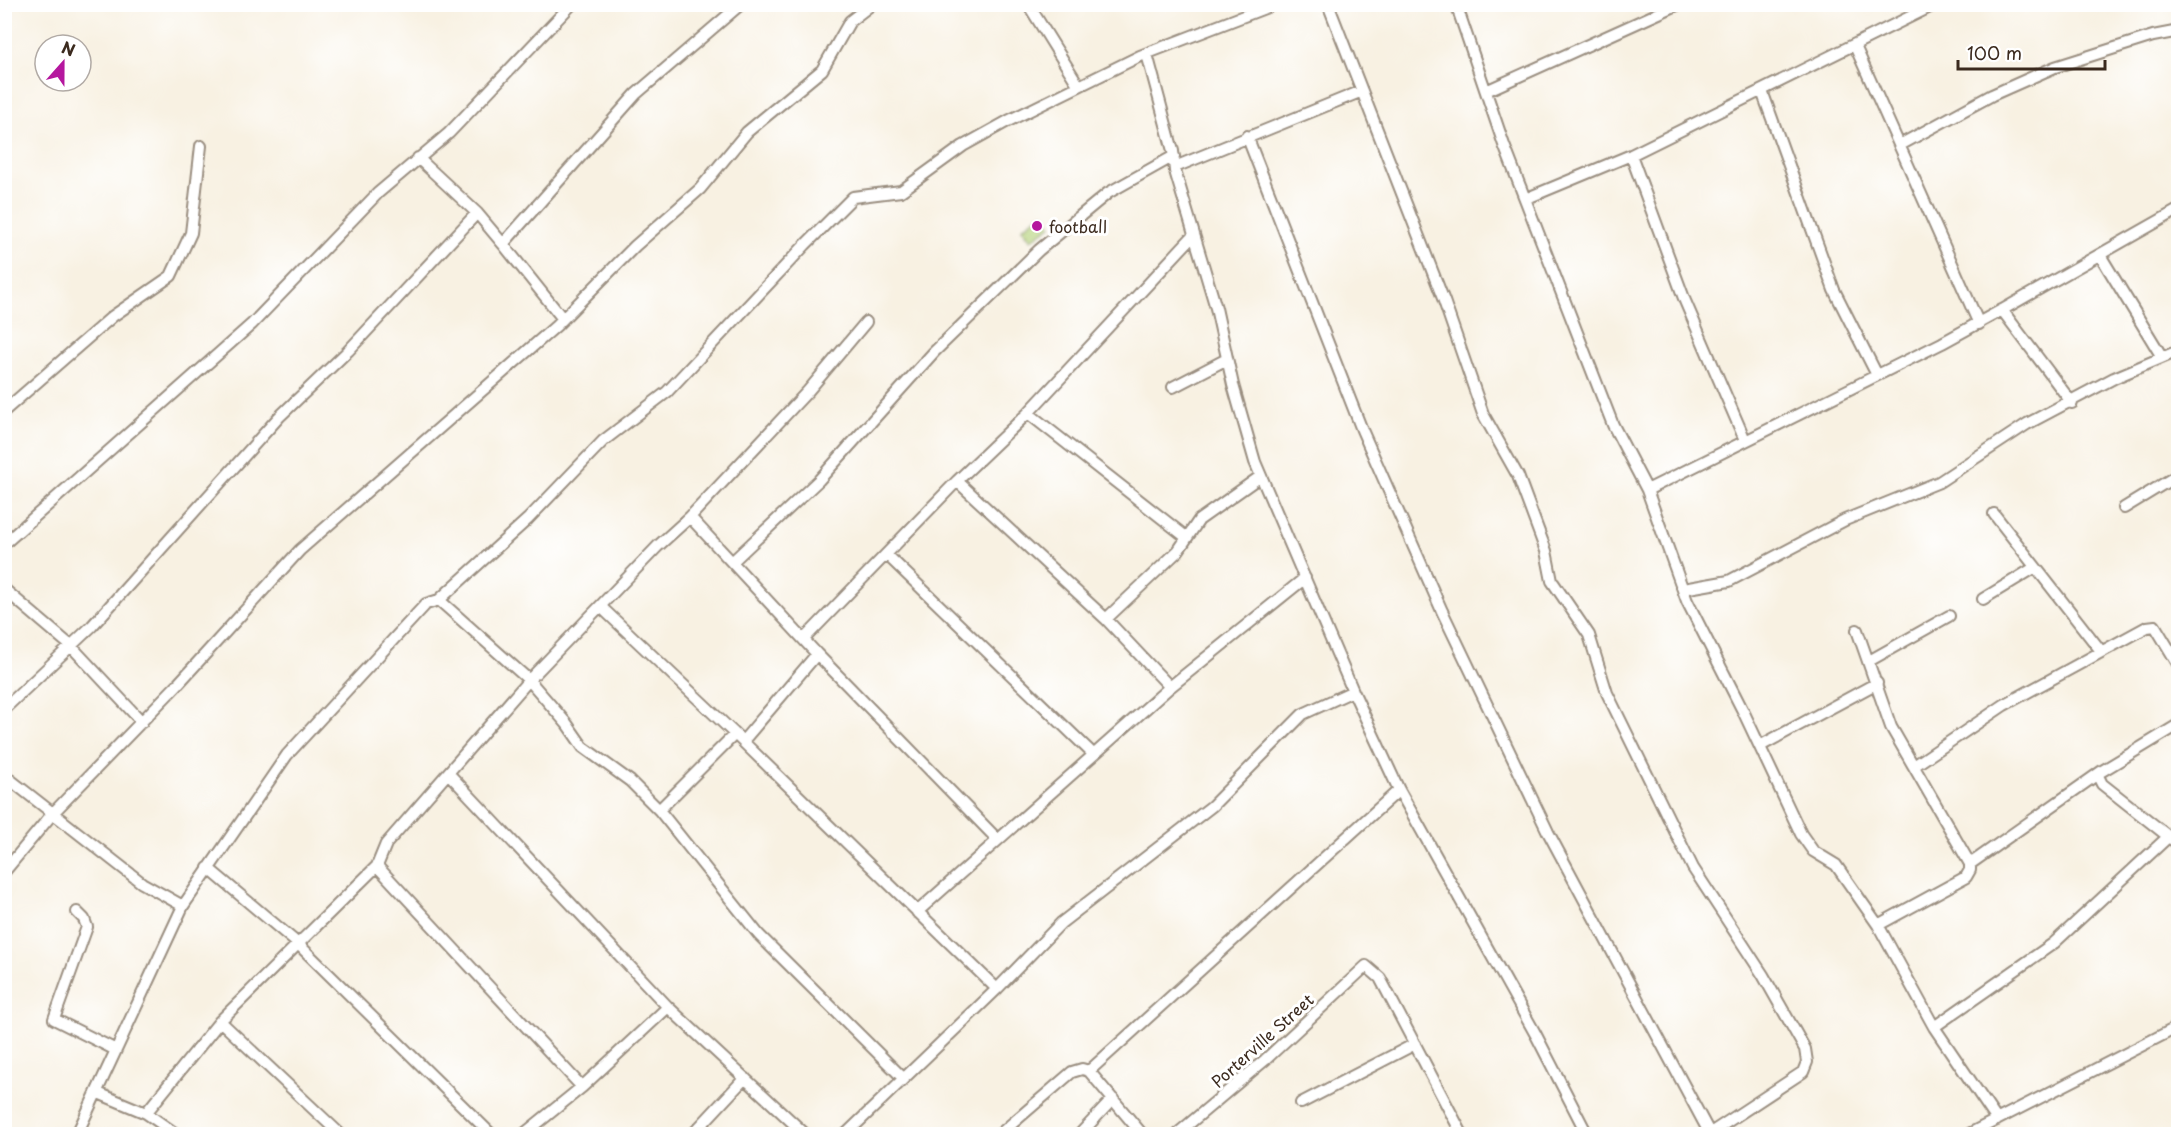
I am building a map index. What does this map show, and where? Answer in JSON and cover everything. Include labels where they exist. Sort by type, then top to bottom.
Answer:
[{"type":"street","points":[[4,544],[252,324],[378,193],[449,133],[572,4]]},
{"type":"street","points":[[503,244],[636,94],[741,4]]},
{"type":"street","points":[[4,872],[53,813],[142,722],[300,550],[563,319],[635,246],[700,189],[747,132],[822,70],[850,21],[872,4]]},
{"type":"street","points":[[1028,4],[1079,86]]},
{"type":"street","points":[[77,1134],[183,906],[287,755],[426,604],[439,600],[528,519],[603,441],[667,392],[853,197],[901,191],[980,136],[1079,86],[1200,31],[1275,4]]},
{"type":"street","points":[[1247,136],[1362,430],[1442,611],[1548,832],[1709,1134],[1803,1072],[1807,1062],[1805,1049],[1763,975],[1693,868],[1607,693],[1589,635],[1552,581],[1546,551],[1518,476],[1483,414],[1444,301],[1328,4]]},
{"type":"street","points":[[1456,4],[1525,199],[1613,425],[1647,490],[1683,590],[1760,746],[1800,834],[1813,851],[1836,865],[1878,925],[1934,1027],[1997,1120]]},
{"type":"street","points":[[1486,91],[1679,4]]},
{"type":"street","points":[[1525,199],[1631,155],[1936,4]]},
{"type":"street","points":[[1900,145],[1992,95],[2055,67],[2153,36],[2174,32],[2178,34]]},
{"type":"street","points":[[1855,46],[1979,324]]},
{"type":"street","points":[[1147,54],[1193,236],[1211,290],[1249,445],[1261,476],[1353,691],[1399,790],[1536,1035],[1587,1134]]},
{"type":"street","points":[[732,562],[819,480],[934,352],[1031,258],[1108,193],[1174,162],[1362,91]]},
{"type":"street","points":[[1762,91],[1834,290],[1877,375]]},
{"type":"street","points":[[4,411],[113,316],[171,276],[191,233],[201,146]]},
{"type":"street","points":[[1631,155],[1685,301],[1745,440]]},
{"type":"street","points":[[418,158],[477,213],[563,319]]},
{"type":"street","points":[[1647,490],[1979,324],[2178,210]]},
{"type":"street","points":[[4,709],[71,646],[279,417],[348,351],[477,213]]},
{"type":"street","points":[[805,638],[957,481],[1028,413],[1193,236]]},
{"type":"street","points":[[2100,255],[2162,357]]},
{"type":"street","points":[[2002,310],[2072,403]]},
{"type":"street","points":[[146,1113],[220,1021],[377,866],[387,844],[529,680],[601,608],[658,546],[690,516],[808,391],[866,322]]},
{"type":"street","points":[[1683,590],[1729,581],[1845,520],[1939,482],[2027,424],[2072,403],[2114,378],[2178,351]]},
{"type":"street","points":[[1173,387],[1227,359]]},
{"type":"street","points":[[1028,413],[1186,537]]},
{"type":"street","points":[[2124,508],[2178,475]]},
{"type":"street","points":[[1106,619],[1178,551],[1186,537],[1206,514],[1261,476]]},
{"type":"street","points":[[957,481],[1106,619],[1170,687]]},
{"type":"street","points":[[1994,514],[2101,651]]},
{"type":"street","points":[[690,516],[805,638],[817,654],[998,840]]},
{"type":"street","points":[[887,555],[1092,753]]},
{"type":"street","points":[[1983,599],[2034,568]]},
{"type":"street","points":[[917,912],[1092,753],[1305,578]]},
{"type":"street","points":[[4,589],[71,646],[142,722]]},
{"type":"street","points":[[439,600],[529,680],[567,724],[582,747],[630,782],[659,810],[759,934],[903,1078]]},
{"type":"street","points":[[601,608],[739,738],[997,990]]},
{"type":"street","points":[[1869,661],[1949,616]]},
{"type":"street","points":[[1914,766],[2004,705],[2147,627],[2155,626],[2178,664]]},
{"type":"street","points":[[1857,630],[1891,727],[1970,864]]},
{"type":"street","points":[[659,810],[739,738],[817,654]]},
{"type":"street","points":[[1760,746],[1877,683]]},
{"type":"street","points":[[846,1134],[997,990],[1060,923],[1212,806],[1303,714],[1353,691]]},
{"type":"street","points":[[1878,925],[1966,877],[1970,864],[2097,776],[2178,725]]},
{"type":"street","points":[[449,774],[668,1007],[805,1134]]},
{"type":"street","points":[[4,775],[142,884],[183,906]]},
{"type":"street","points":[[2097,776],[2102,784],[2178,844]]},
{"type":"street","points":[[1089,1071],[1399,790]]},
{"type":"street","points":[[1934,1027],[2054,943],[2168,837]]},
{"type":"street","points":[[377,866],[582,1087]]},
{"type":"street","points":[[208,868],[297,943],[491,1134]]},
{"type":"street","points":[[77,912],[84,919],[87,927],[54,1019],[116,1050]]},
{"type":"street","name":"Porterville Street","points":[[1177,1134],[1265,1060],[1366,966],[1374,970],[1380,978],[1415,1044]]},
{"type":"street","points":[[524,1134],[582,1087],[668,1007]]},
{"type":"street","points":[[220,1021],[339,1134]]},
{"type":"street","points":[[1969,1134],[2178,1027]]},
{"type":"street","points":[[1301,1103],[1415,1044],[1462,1134]]},
{"type":"street","points":[[1000,1134],[1072,1071],[1082,1069],[1089,1071],[1142,1134]]},
{"type":"street","points":[[693,1134],[745,1078]]},
{"type":"street","points":[[98,1093],[146,1113],[176,1134]]},
{"type":"street","points":[[1080,1134],[1113,1099]]},
{"type":"green space","name":"football","points":[[1043,213],[1052,225],[1031,240],[1022,228]]},
{"type":"place","name":"football","points":[[1037,226]]}]
